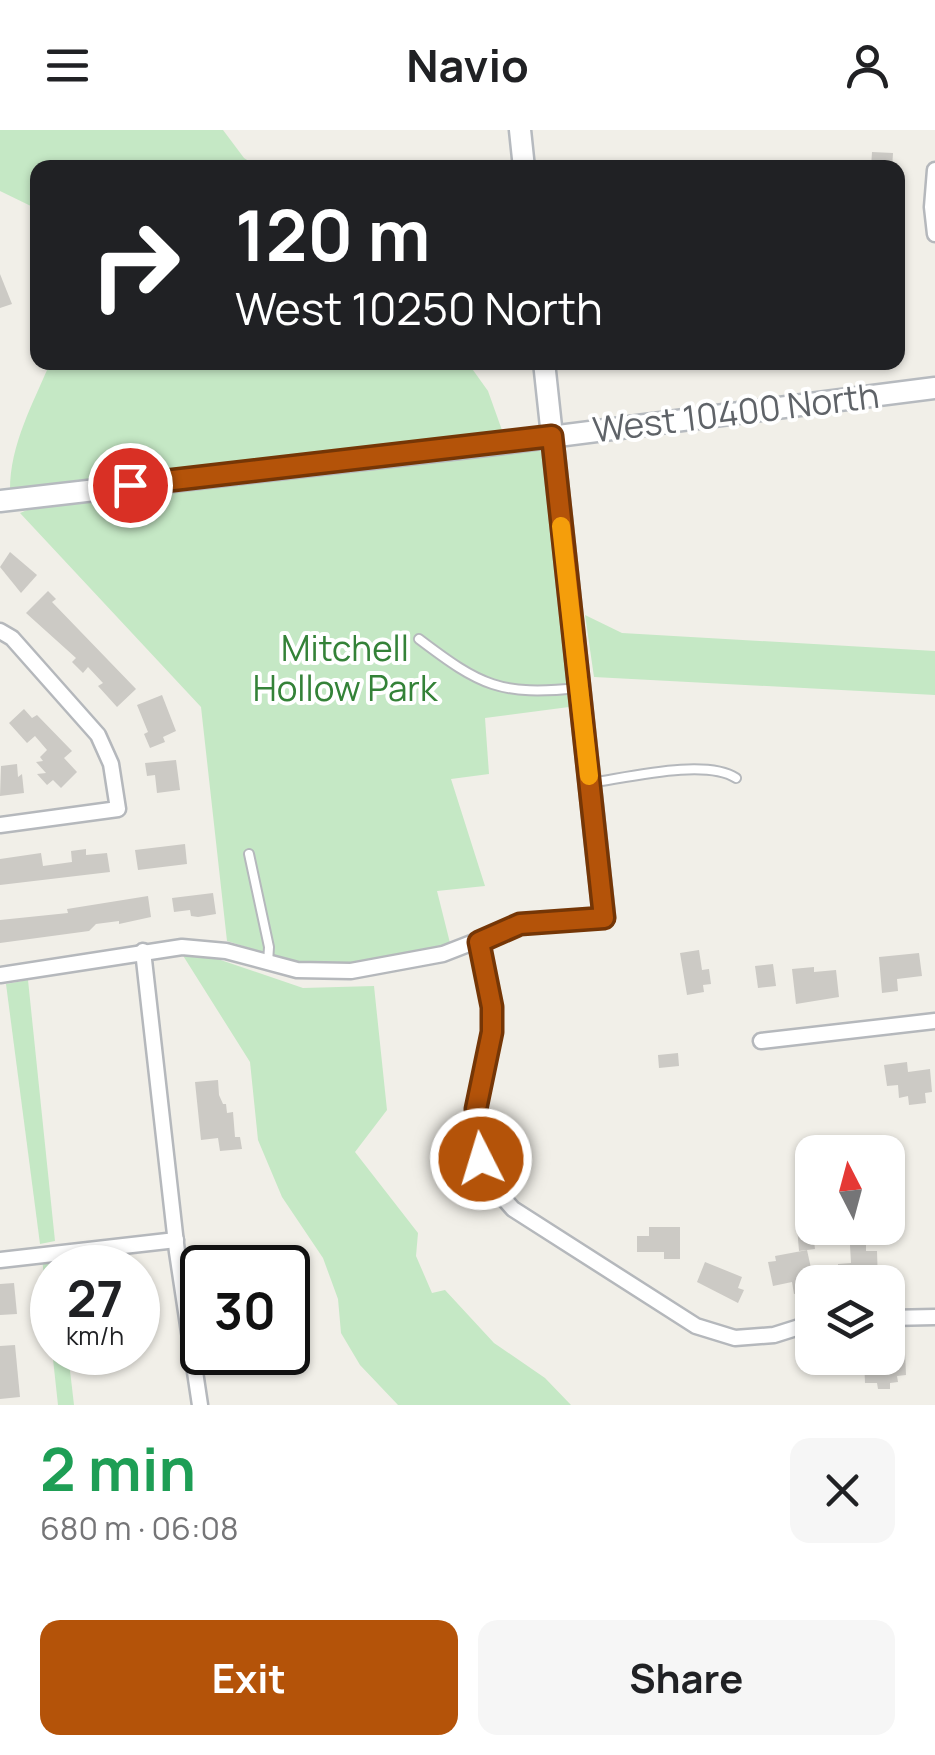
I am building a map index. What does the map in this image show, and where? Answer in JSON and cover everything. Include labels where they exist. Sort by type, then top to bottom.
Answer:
[{"type":"street","points":[[520,130],[523,160]]},
{"type":"street","points":[[935,170],[935,234]]},
{"type":"street","points":[[0,974],[143,951],[197,947],[297,970],[351,971],[443,954],[520,924],[604,918],[545,370]]},
{"type":"street","name":"West 10400 North","points":[[0,501],[935,388]]},
{"type":"street","points":[[0,631],[12,638],[98,735],[111,764],[118,808],[0,825]]},
{"type":"street","points":[[479,942],[492,1007],[492,1032],[476,1109],[481,1159],[488,1179],[513,1209],[696,1326],[735,1338],[774,1335],[795,1328]]},
{"type":"street","points":[[143,951],[176,1240],[200,1405]]},
{"type":"street","points":[[761,1041],[935,1022]]},
{"type":"street","points":[[0,1260],[176,1240]]},
{"type":"street","points":[[905,1317],[935,1316]]},
{"type":"lane","points":[[419,640],[468,676],[489,686],[536,692],[579,688]]},
{"type":"lane","points":[[590,783],[694,770],[716,770],[736,778]]},
{"type":"lane","points":[[249,854],[269,947],[268,963]]},
{"type":"green space","points":[[0,130],[223,130],[247,160],[30,160],[30,206],[0,191]]},
{"type":"green space","points":[[47,370],[473,370],[488,391],[503,433],[10,490],[18,440]]},
{"type":"green space","name":"Mitchell Hollow Park","points":[[533,443],[545,454],[569,707],[485,718],[489,774],[451,779],[485,886],[437,891],[450,943],[381,960],[328,965],[290,960],[227,941],[201,707],[20,513],[32,508],[416,462]]},
{"type":"green space","points":[[585,615],[622,633],[935,651],[935,695],[594,677]]},
{"type":"green space","points":[[182,954],[203,954],[303,988],[374,986],[387,1110],[355,1152],[418,1233],[416,1256],[432,1293],[445,1290],[494,1343],[545,1378],[571,1405],[398,1405],[360,1365],[341,1333],[338,1299],[323,1258],[282,1197],[258,1140],[250,1062]]},
{"type":"green space","points":[[28,980],[55,1241],[40,1244],[6,984]]},
{"type":"green space","points":[[55,1375],[71,1375],[74,1405],[58,1405]]},
{"type":"building","points":[[872,152],[893,153],[893,160],[872,160]]},
{"type":"building","points":[[0,274],[12,304],[0,308]]},
{"type":"building","points":[[10,552],[37,575],[21,593],[0,567]]},
{"type":"building","points":[[48,591],[56,599],[52,602],[136,689],[117,707],[98,686],[103,683],[88,667],[83,673],[72,662],[76,658],[26,613]]},
{"type":"building","points":[[162,695],[176,731],[163,737],[165,742],[150,748],[137,705]]},
{"type":"building","points":[[24,709],[32,718],[37,715],[72,751],[64,758],[77,772],[61,788],[53,780],[47,785],[37,774],[46,773],[36,762],[43,761],[40,757],[47,750],[35,736],[27,743],[9,723]]},
{"type":"building","points":[[176,760],[180,790],[157,793],[155,775],[147,776],[145,763]]},
{"type":"building","points":[[17,764],[24,793],[0,796],[1,766]]},
{"type":"building","points":[[185,844],[187,864],[138,870],[135,850]]},
{"type":"building","points":[[86,849],[86,855],[107,853],[110,872],[0,885],[0,859],[41,853],[43,866],[72,862],[71,851]]},
{"type":"building","points":[[213,893],[216,914],[198,917],[191,916],[190,910],[174,912],[172,898]]},
{"type":"building","points":[[148,896],[151,917],[96,924],[89,931],[0,943],[0,920],[68,913],[67,909]]},
{"type":"building","points":[[699,950],[702,970],[709,969],[711,984],[703,985],[704,992],[687,995],[680,953]]},
{"type":"building","points":[[919,953],[922,976],[897,979],[898,991],[882,993],[879,957]]},
{"type":"building","points":[[773,964],[776,986],[758,988],[755,966]]},
{"type":"building","points":[[814,967],[814,972],[836,970],[839,997],[796,1004],[792,969]]},
{"type":"building","points":[[678,1053],[679,1066],[659,1068],[658,1055]]},
{"type":"building","points":[[907,1062],[908,1072],[930,1069],[932,1092],[925,1093],[926,1103],[909,1105],[908,1096],[899,1098],[898,1085],[887,1086],[884,1065]]},
{"type":"building","points":[[218,1080],[219,1095],[227,1113],[233,1112],[235,1137],[240,1137],[242,1149],[220,1151],[218,1138],[201,1140],[195,1082]]},
{"type":"building","points":[[649,1227],[680,1227],[680,1259],[664,1259],[664,1252],[637,1252],[637,1236],[649,1236]]},
{"type":"building","points":[[798,1245],[814,1245],[815,1249],[799,1251]]},
{"type":"building","points":[[850,1245],[866,1245],[866,1251],[877,1251],[877,1265],[838,1265],[851,1263]]},
{"type":"building","points":[[807,1250],[810,1265],[795,1265],[795,1294],[792,1282],[773,1286],[768,1262],[776,1261],[775,1256]]},
{"type":"building","points":[[705,1262],[742,1277],[738,1288],[744,1290],[738,1303],[697,1282]]},
{"type":"building","points":[[14,1283],[17,1314],[0,1315],[0,1284]]},
{"type":"building","points":[[15,1345],[20,1397],[0,1399],[0,1346]]},
{"type":"building","points":[[905,1351],[906,1375],[897,1376],[898,1382],[890,1383],[890,1389],[865,1383],[865,1375],[905,1375]]},
{"type":"slow traffic","points":[[561,526],[589,776]]},
{"type":"route","points":[[130,485],[552,436],[604,918],[520,924],[479,942],[492,1007],[492,1032],[476,1109],[481,1159]]}]
